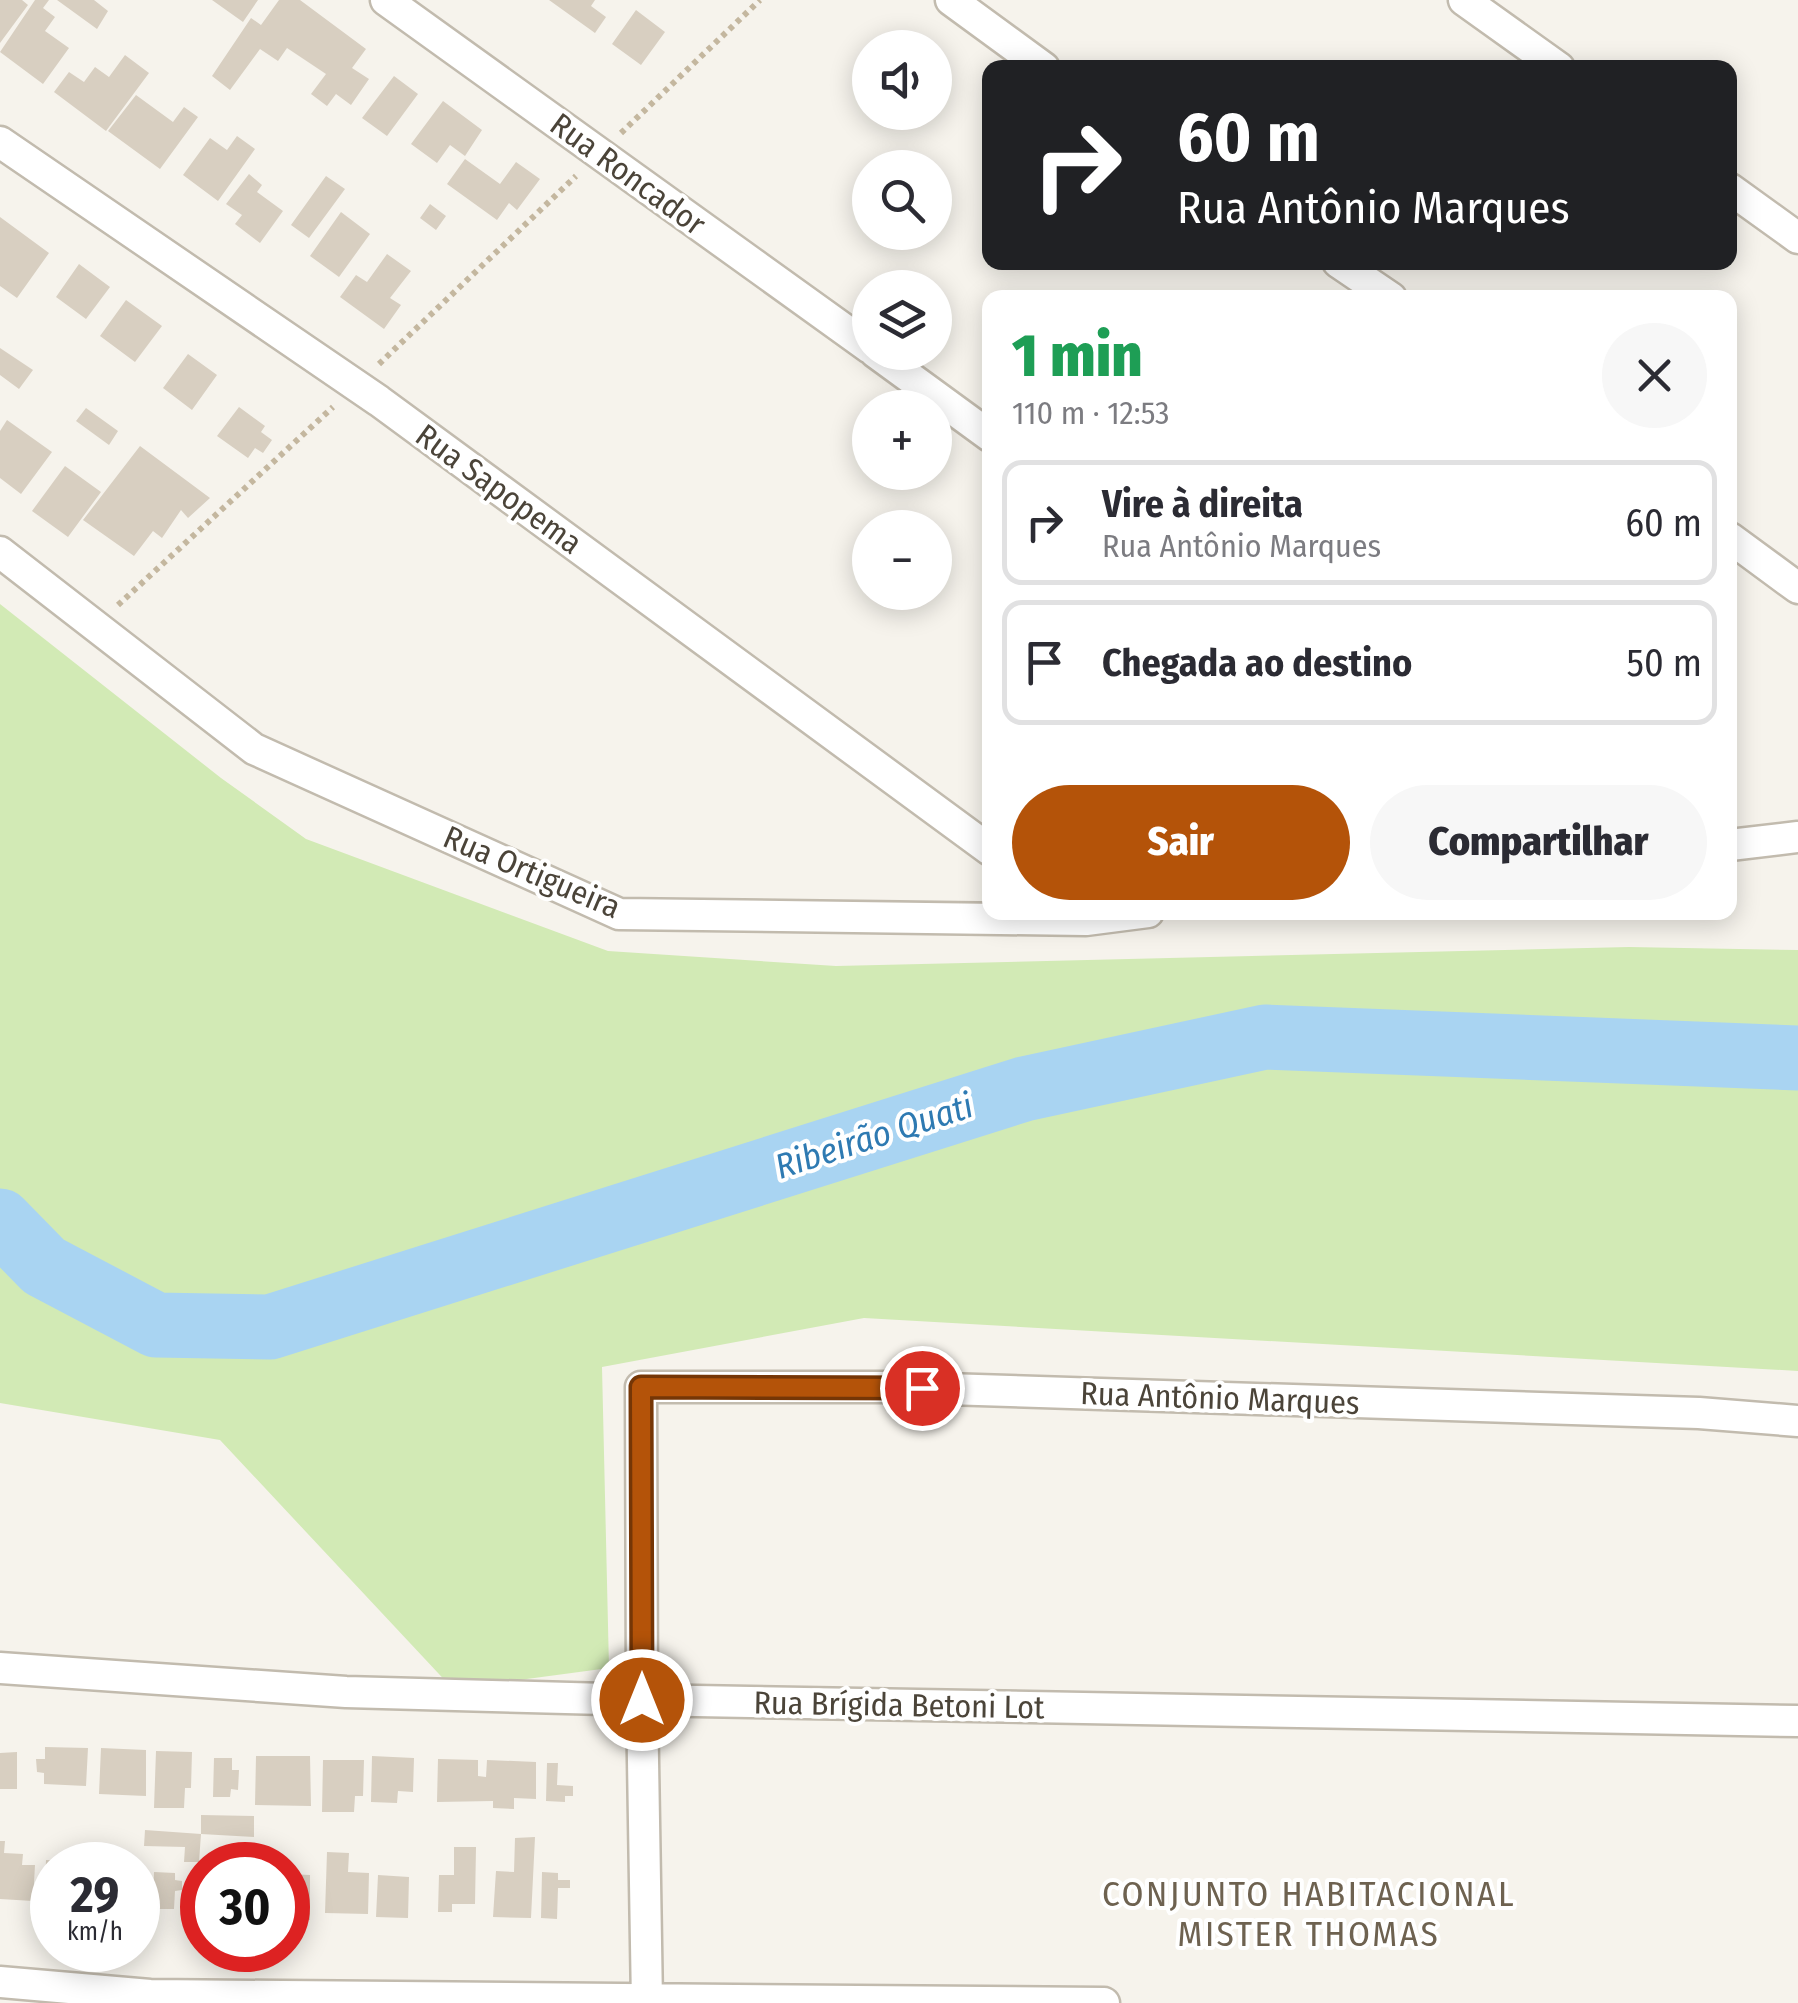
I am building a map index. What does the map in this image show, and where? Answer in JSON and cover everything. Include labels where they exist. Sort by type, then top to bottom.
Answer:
[{"type":"street","name":"Rua Roncador","points":[[386,0],[852,335]]},
{"type":"street","points":[[950,0],[1033,60]]},
{"type":"street","points":[[1464,0],[1548,60]]},
{"type":"street","name":"Rua Sapopema","points":[[0,142],[356,385],[982,844]]},
{"type":"street","points":[[1737,194],[1798,238]]},
{"type":"street","points":[[1350,270],[1379,290]]},
{"type":"street","name":"Rua Roncador","points":[[900,370],[982,430]]},
{"type":"street","points":[[1737,543],[1798,588]]},
{"type":"street","name":"Rua Ortigueira","points":[[0,552],[254,750],[619,914],[982,916]]},
{"type":"street","points":[[1737,844],[1798,837]]},
{"type":"street","name":"Rua Antônio Marques","points":[[642,1700],[641,1387],[903,1388],[1680,1412],[1798,1421]]},
{"type":"street","name":"Rua Brígida Betoni Lot","points":[[0,1668],[346,1692],[1798,1721]]},
{"type":"street","points":[[642,1700],[647,2002]]},
{"type":"street","points":[[0,1982],[150,1996],[1104,2003]]},
{"type":"path","points":[[95,626],[356,385],[760,0]]},
{"type":"green space","points":[[0,604],[221,778],[306,839],[608,951],[836,966],[1629,947],[1798,950],[1798,1371],[864,1318],[602,1367],[609,1668],[453,1689],[220,1440],[0,1403]]},
{"type":"building","points":[[0,0],[22,0],[28,5],[0,43]]},
{"type":"building","points":[[35,0],[49,0],[43,8],[55,17],[45,31],[69,48],[43,84],[0,52]]},
{"type":"building","points":[[57,0],[94,0],[108,11],[97,29]]},
{"type":"building","points":[[212,0],[258,0],[243,22]]},
{"type":"building","points":[[279,0],[300,0],[366,49],[352,68],[369,79],[351,105],[336,94],[327,106],[311,94],[326,74],[287,48],[278,61],[260,49],[230,90],[212,76],[251,18],[261,25]]},
{"type":"building","points":[[549,0],[595,0],[591,6],[606,17],[595,33]]},
{"type":"building","points":[[636,10],[665,32],[641,65],[612,44]]},
{"type":"building","points":[[125,55],[149,73],[106,131],[54,92],[69,72],[84,82],[95,67],[109,77]]},
{"type":"building","points":[[394,76],[418,94],[387,136],[362,118]]},
{"type":"building","points":[[136,95],[173,122],[184,107],[198,117],[160,169],[108,131]]},
{"type":"building","points":[[443,101],[482,130],[465,156],[450,145],[437,163],[411,144]]},
{"type":"building","points":[[237,136],[255,149],[218,201],[183,175],[210,138],[227,150]]},
{"type":"building","points":[[465,159],[500,184],[516,162],[540,179],[517,210],[509,203],[497,220],[447,184]]},
{"type":"building","points":[[249,174],[262,185],[257,192],[283,211],[260,243],[235,224],[242,215],[226,204]]},
{"type":"building","points":[[326,176],[345,189],[309,238],[291,225]]},
{"type":"building","points":[[430,204],[446,216],[436,230],[420,218]]},
{"type":"building","points":[[341,212],[370,234],[339,277],[310,256]]},
{"type":"building","points":[[0,217],[49,253],[17,298],[0,286]]},
{"type":"building","points":[[387,254],[411,271],[390,298],[401,305],[384,329],[340,297],[356,275],[367,282]]},
{"type":"building","points":[[79,264],[110,287],[86,319],[56,297]]},
{"type":"building","points":[[126,300],[162,326],[135,362],[100,336]]},
{"type":"building","points":[[0,348],[33,370],[19,389],[0,375]]},
{"type":"building","points":[[188,354],[217,375],[192,410],[163,388]]},
{"type":"building","points":[[239,407],[265,426],[261,432],[272,440],[263,453],[255,448],[248,458],[217,436]]},
{"type":"building","points":[[86,408],[118,431],[109,445],[76,421]]},
{"type":"building","points":[[7,420],[52,452],[21,494],[0,478],[0,431]]},
{"type":"building","points":[[140,446],[210,498],[188,518],[181,510],[162,538],[153,531],[134,556],[83,520]]},
{"type":"building","points":[[65,466],[101,492],[68,537],[32,511]]},
{"type":"building","points":[[45,1747],[88,1748],[86,1786],[44,1784],[44,1773],[37,1772],[36,1759],[45,1759]]},
{"type":"building","points":[[101,1748],[146,1750],[146,1796],[99,1794]]},
{"type":"building","points":[[156,1751],[192,1752],[191,1788],[185,1788],[184,1808],[154,1808]]},
{"type":"building","points":[[17,1752],[17,1789],[0,1789],[0,1753]]},
{"type":"building","points":[[256,1756],[310,1756],[311,1806],[255,1805]]},
{"type":"building","points":[[372,1756],[414,1758],[413,1792],[398,1791],[397,1803],[371,1802]]},
{"type":"building","points":[[214,1758],[232,1758],[232,1770],[239,1770],[238,1790],[231,1789],[230,1797],[213,1797]]},
{"type":"building","points":[[438,1759],[478,1760],[478,1776],[486,1777],[487,1760],[536,1762],[536,1799],[514,1798],[514,1809],[493,1808],[493,1801],[437,1802]]},
{"type":"building","points":[[323,1760],[364,1760],[363,1796],[355,1796],[354,1812],[322,1812]]},
{"type":"building","points":[[547,1763],[558,1763],[557,1785],[573,1786],[573,1796],[565,1796],[565,1802],[546,1801]]},
{"type":"building","points":[[201,1815],[254,1816],[254,1837],[201,1834]]},
{"type":"building","points":[[145,1830],[201,1834],[200,1842],[180,1842],[180,1847],[144,1842]]},
{"type":"building","points":[[535,1837],[531,1918],[493,1917],[496,1871],[514,1872],[515,1838]]},
{"type":"building","points":[[0,1841],[5,1841],[4,1853],[23,1854],[22,1865],[30,1865],[30,1901],[0,1899]]},
{"type":"building","points":[[454,1847],[476,1847],[475,1904],[452,1904],[452,1912],[438,1912],[439,1875],[454,1875]]},
{"type":"building","points":[[327,1852],[349,1853],[348,1872],[369,1873],[368,1914],[325,1913]]},
{"type":"building","points":[[160,1872],[175,1873],[175,1880],[180,1881],[174,1909],[160,1909]]},
{"type":"building","points":[[542,1872],[558,1873],[558,1880],[570,1880],[570,1888],[558,1888],[557,1919],[541,1918]]},
{"type":"building","points":[[378,1875],[409,1877],[408,1918],[376,1917]]},
{"type":"waterway","name":"Ribeirão Quati","points":[[0,1221],[44,1266],[156,1325],[270,1327],[1024,1089],[1265,1037],[1798,1058]]},
{"type":"district","name":"CONJUNTO HABITACIONAL MISTER THOMAS","points":[[1309,1914]]},
{"type":"route","points":[[642,1700],[641,1387],[922,1388]]}]
